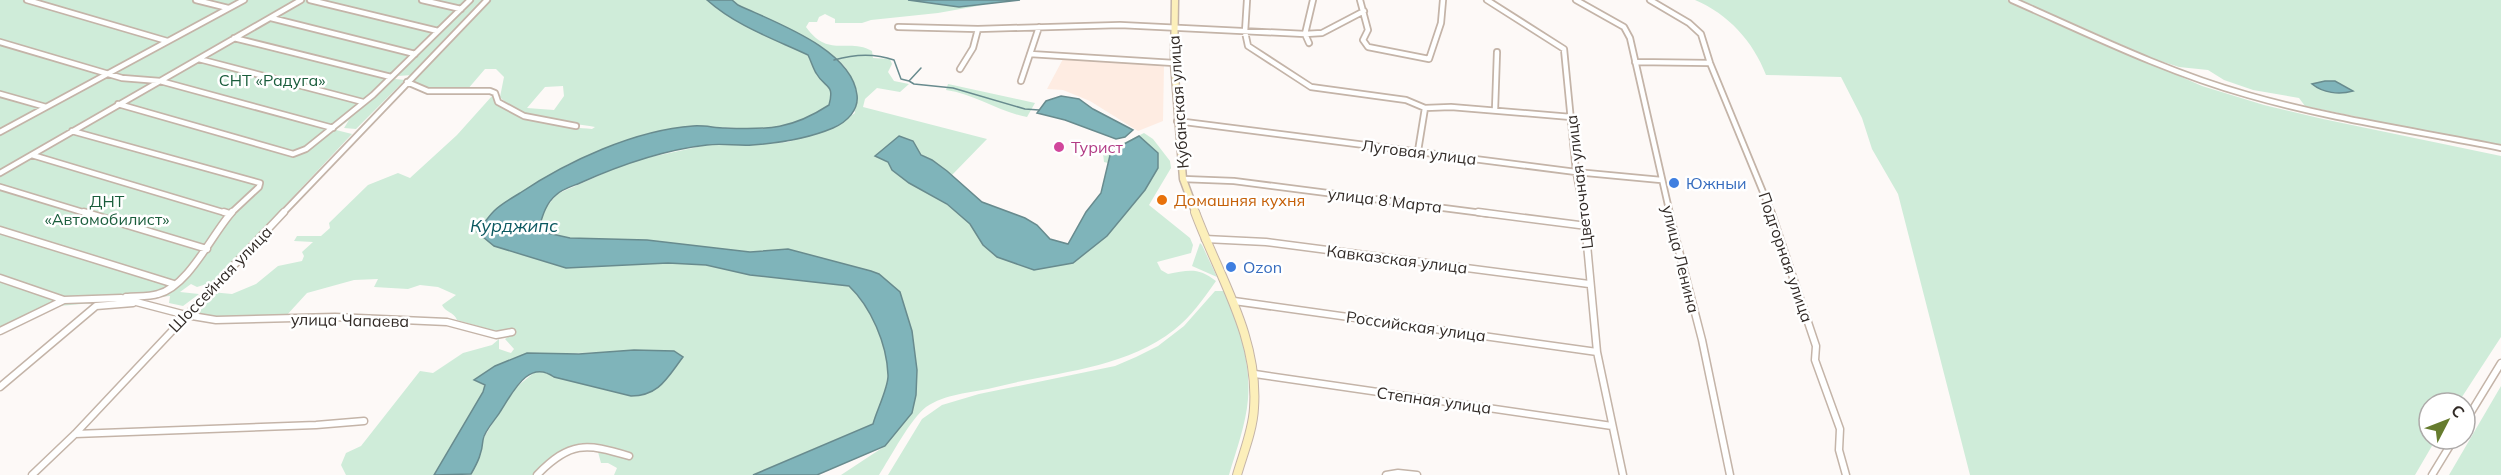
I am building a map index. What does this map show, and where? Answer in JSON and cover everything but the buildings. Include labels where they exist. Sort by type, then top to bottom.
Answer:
[{"type":"main road","name":"Кубанская улица","points":[[1175,0],[1174,63],[1183,179],[1205,239],[1245,329],[1255,374],[1254,411],[1237,475]]},
{"type":"street","points":[[27,0],[166,41]]},
{"type":"street","points":[[196,0],[228,8]]},
{"type":"street","points":[[0,132],[244,0]]},
{"type":"street","points":[[0,173],[301,0]]},
{"type":"street","points":[[310,0],[438,31]]},
{"type":"street","points":[[422,0],[461,9]]},
{"type":"street","points":[[118,104],[293,154],[306,149],[363,102],[470,0]]},
{"type":"street","name":"Шоссейная улица","points":[[32,475],[75,434],[406,82],[488,0]]},
{"type":"street","points":[[1247,0],[1245,32],[1248,46],[1311,87],[1406,100],[1425,108],[1451,107],[1571,117]]},
{"type":"street","points":[[1309,43],[1305,34],[1313,0]]},
{"type":"street","points":[[1360,0],[1368,30],[1363,40],[1368,47],[1429,59],[1441,23],[1443,0]]},
{"type":"street","name":"Цветочная улица","points":[[1487,0],[1564,49],[1576,172],[1587,226],[1589,284],[1597,352],[1623,475]]},
{"type":"street","name":"улица Ленина","points":[[1576,0],[1624,27],[1630,38],[1661,180],[1702,340],[1730,475]]},
{"type":"street","name":"Подгорная улица","points":[[1650,0],[1689,23],[1701,34],[1710,63],[1760,179],[1816,346],[1815,360],[1840,429],[1839,450],[1846,475]]},
{"type":"street","points":[[2012,0],[2159,63],[2247,94],[2310,110],[2501,148]]},
{"type":"street","points":[[898,27],[978,29],[1120,25],[1305,34],[1322,33],[1364,11]]},
{"type":"street","points":[[271,18],[415,54]]},
{"type":"street","points":[[1021,81],[1039,27]]},
{"type":"street","points":[[960,69],[974,48],[978,29]]},
{"type":"street","points":[[234,38],[391,77]]},
{"type":"street","points":[[0,42],[110,74],[123,80],[160,81],[333,128]]},
{"type":"street","points":[[1495,110],[1497,52]]},
{"type":"street","points":[[1030,54],[1174,63]]},
{"type":"street","points":[[199,59],[363,102]]},
{"type":"street","points":[[1635,62],[1710,63]]},
{"type":"street","points":[[406,82],[428,91],[495,93],[498,102],[513,111],[539,120],[576,126]]},
{"type":"street","points":[[0,94],[46,107]]},
{"type":"street","points":[[1418,152],[1425,108]]},
{"type":"street","name":"Луговая улица","points":[[1177,121],[1576,172],[1661,180]]},
{"type":"street","points":[[0,278],[64,300],[160,294],[193,268],[230,214],[260,187],[261,183],[72,131]]},
{"type":"street","points":[[32,154],[230,214]]},
{"type":"street","name":"улица 8 Марта","points":[[1183,179],[1234,181],[1587,226]]},
{"type":"street","points":[[0,187],[207,249]]},
{"type":"street","points":[[0,230],[174,284]]},
{"type":"street","name":"Кавказская улица","points":[[1205,239],[1266,242],[1589,284]]},
{"type":"street","name":"улица Чапаева","points":[[121,298],[186,315],[216,320],[335,317],[447,322],[496,335],[513,332]]},
{"type":"street","points":[[0,330],[64,300]]},
{"type":"street","name":"Российская улица","points":[[1234,301],[1597,352]]},
{"type":"street","points":[[0,387],[96,306],[137,302]]},
{"type":"street","points":[[2477,402],[2501,363]]},
{"type":"street","name":"Степная улица","points":[[1255,374],[1612,426]]},
{"type":"street","points":[[75,434],[316,425],[364,421]]},
{"type":"street","points":[[537,475],[562,452],[582,445],[629,456]]},
{"type":"street","points":[[2432,475],[2447,451]]},
{"type":"street","points":[[1386,475],[1398,473],[1417,475]]},
{"type":"shaded area","points":[[1063,59],[1164,65],[1163,121],[1138,131],[1090,101],[1063,90],[1047,89]]},
{"type":"green space","points":[[0,0],[484,0],[412,75],[398,76],[395,79],[405,80],[356,129],[344,128],[349,120],[336,130],[352,134],[213,282],[197,287],[191,284],[180,292],[199,294],[183,306],[169,303],[170,296],[59,306],[0,335]]},
{"type":"green space","points":[[490,0],[707,0],[743,25],[808,55],[819,78],[830,89],[831,98],[829,105],[807,119],[791,126],[760,129],[697,126],[639,138],[568,164],[495,210],[566,268],[668,263],[706,265],[750,275],[849,286],[871,315],[885,351],[888,375],[873,424],[753,475],[614,475],[617,468],[608,463],[601,463],[598,452],[582,443],[555,455],[534,475],[467,475],[471,474],[483,439],[513,390],[536,371],[543,370],[554,377],[631,396],[674,351],[527,354],[474,380],[485,386],[483,392],[434,475],[346,475],[341,465],[346,453],[361,446],[420,371],[433,373],[463,353],[492,345],[499,339],[499,349],[511,353],[514,349],[505,339],[515,332],[512,329],[495,331],[457,320],[442,305],[456,295],[438,287],[420,285],[408,289],[374,287],[378,279],[354,280],[307,293],[286,316],[215,317],[191,313],[211,292],[232,294],[256,284],[278,266],[302,261],[304,256],[302,252],[313,242],[294,241],[297,236],[321,236],[330,228],[329,223],[368,185],[398,173],[410,178],[457,135],[492,96],[519,116],[550,124],[592,129],[595,127],[532,116],[509,105],[500,97],[504,77],[496,69],[485,69],[467,90],[431,90],[413,81]],"holes":[[[563,86],[564,96],[554,110],[527,108],[545,87]]]},
{"type":"green space","points":[[732,0],[908,0],[959,7],[983,5],[862,23],[835,23],[835,19],[825,14],[819,17],[817,22],[809,22],[806,27],[814,37],[823,42],[839,46],[863,47],[872,51],[873,58],[890,59],[892,64],[888,72],[894,81],[909,84],[900,92],[877,88],[865,99],[863,107],[987,139],[952,175],[921,155],[913,141],[899,136],[876,156],[888,162],[909,183],[947,204],[970,224],[983,245],[1034,270],[1107,236],[1145,190],[1158,168],[1111,151],[1108,163],[1104,162],[1103,153],[1144,133],[1153,139],[1170,161],[1171,168],[1149,205],[1190,238],[1193,245],[1191,253],[1157,262],[1161,270],[1168,274],[1193,271],[1204,273],[1216,281],[1186,319],[1154,343],[1110,362],[941,399],[920,412],[879,475],[841,475],[885,446],[897,431],[913,348],[912,331],[900,293],[879,274],[788,249],[750,252],[647,240],[570,238],[537,231],[545,209],[557,194],[632,161],[707,145],[788,142],[835,127],[855,113],[850,76],[833,55],[782,25]]},
{"type":"green space","points":[[1695,0],[2007,0],[2202,86],[2264,105],[2323,119],[2501,156],[2501,337],[2466,391],[2417,391],[2417,451],[2429,451],[2415,475],[1970,475],[1898,194],[1872,149],[1862,118],[1841,77],[1766,75],[1747,40],[1729,21]]},
{"type":"green space","points":[[2014,0],[2501,0],[2501,147],[2305,106],[2299,98],[2253,90],[2224,80],[2208,70],[2179,67],[2154,59],[2031,5]]},
{"type":"green space","points":[[948,84],[1035,103],[1027,117],[1017,115],[967,95],[946,90]]},
{"type":"green space","points":[[1200,243],[1202,245],[1217,277],[1192,266]]},
{"type":"green space","points":[[1215,291],[1225,291],[1239,331],[1248,371],[1247,408],[1229,475],[888,475],[922,419],[942,405],[979,394],[1115,366],[1158,346],[1184,326]]},
{"type":"green space","points":[[2501,386],[2501,475],[2449,475],[2463,451],[2477,451],[2477,427]]},
{"type":"water","name":"Курджипс","points":[[707,0],[732,0],[809,39],[827,51],[852,79],[857,100],[851,115],[833,128],[803,138],[762,144],[713,144],[691,147],[658,154],[611,170],[558,193],[547,207],[538,231],[570,238],[647,240],[750,252],[788,249],[879,274],[900,292],[912,331],[917,370],[916,395],[912,413],[885,446],[817,475],[753,475],[873,424],[888,375],[885,351],[871,315],[849,286],[750,275],[706,265],[668,263],[566,268],[494,246],[477,232],[497,208],[539,181],[581,159],[625,141],[648,134],[693,126],[755,129],[780,126],[803,119],[829,105],[830,89],[819,78],[808,55],[743,25]]},
{"type":"water","points":[[908,0],[1020,0],[959,7]]},
{"type":"water","points":[[2335,81],[2353,91],[2331,92],[2312,84]]},
{"type":"water","points":[[1061,96],[1079,99],[1133,130],[1125,137],[1116,139],[1065,120],[1037,113],[1046,101]]},
{"type":"water","points":[[899,136],[913,141],[921,155],[947,171],[982,202],[1025,218],[1037,225],[1050,239],[1068,244],[1086,212],[1101,193],[1111,151],[1139,136],[1158,153],[1158,168],[1145,190],[1107,236],[1073,263],[1034,270],[997,257],[983,245],[970,224],[947,204],[909,183],[892,170],[888,162],[875,156]]},
{"type":"water","points":[[634,350],[674,351],[683,357],[667,379],[656,389],[641,395],[631,396],[554,377],[545,372],[529,375],[516,388],[484,436],[482,449],[471,474],[434,475],[483,392],[485,385],[474,380],[495,366],[527,353],[579,354]]},
{"type":"waterway","points":[[834,60],[864,55],[887,58],[894,60],[901,79],[909,81]]},
{"type":"waterway","points":[[909,81],[921,68]]},
{"type":"waterway","points":[[909,81],[914,84],[953,88],[1025,109],[1039,110]]},
{"type":"place","name":"Турист","points":[[1059,147]]},
{"type":"place","name":"Южныи","points":[[1674,183]]},
{"type":"place","name":"Домашняя кухня","points":[[1162,200]]},
{"type":"place","name":"Ozon","points":[[1231,267]]},
{"type":"park label","name":"СНТ «Радуга»","points":[[272,80]]},
{"type":"park label","name":"ДНТ «Автомобилист»","points":[[107,210]]}]
